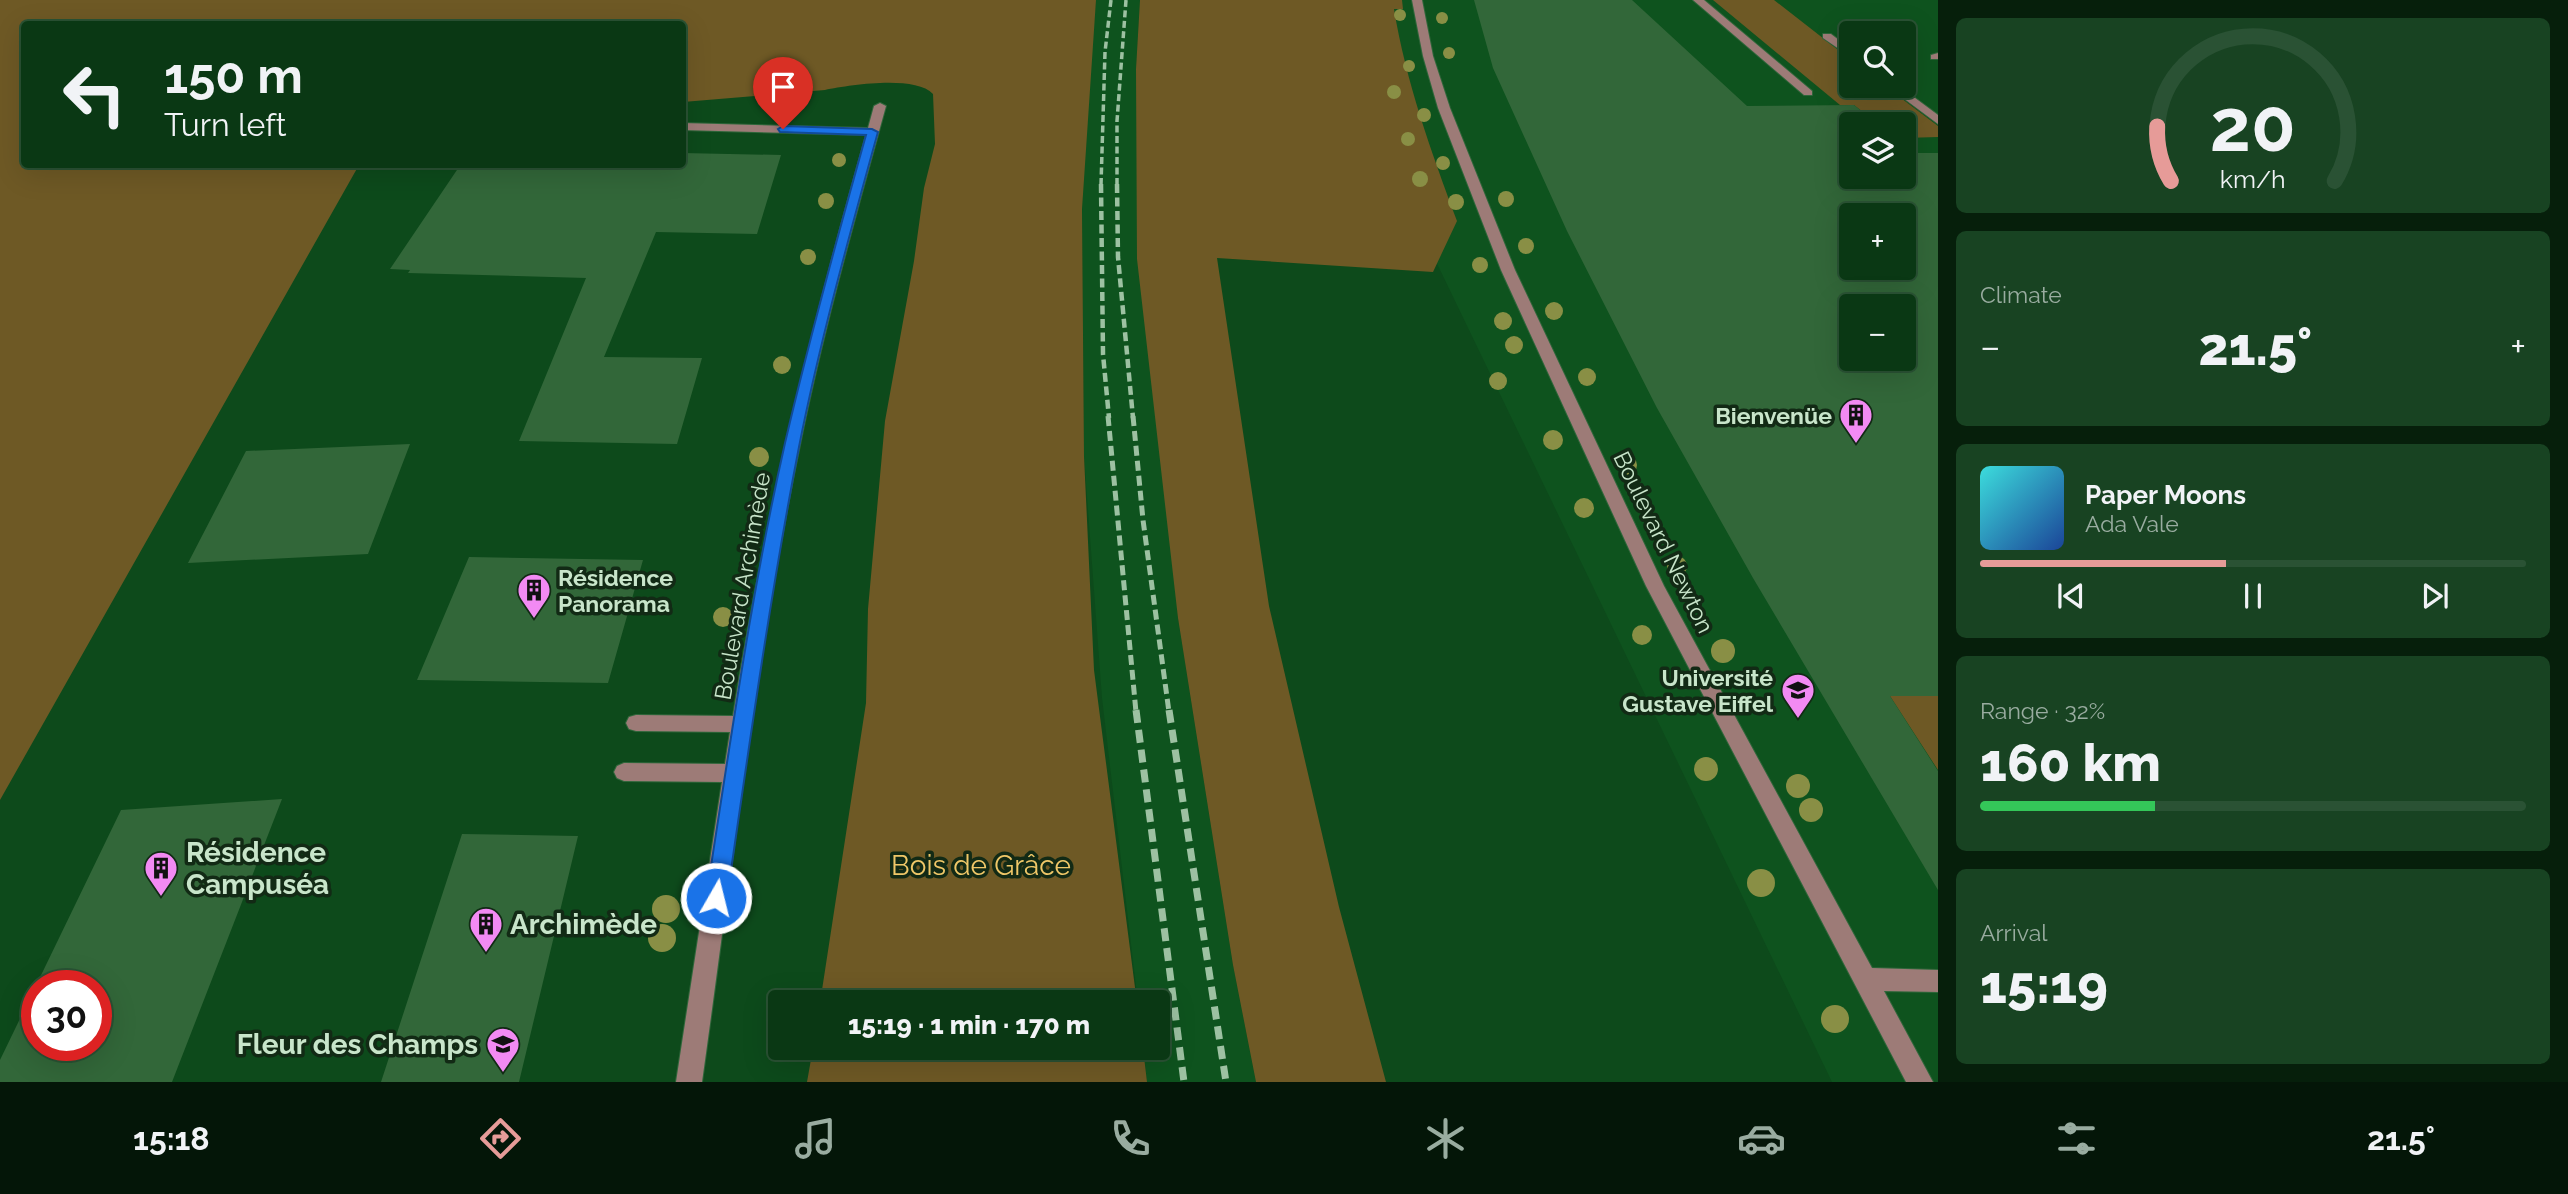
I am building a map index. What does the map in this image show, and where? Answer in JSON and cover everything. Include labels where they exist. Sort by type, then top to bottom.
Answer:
[{"type":"street","name":"Boulevard Newton","points":[[1417,0],[1428,56],[1444,108],[1508,270],[1655,586],[1920,1082]]},
{"type":"street","points":[[1698,0],[1808,93]]},
{"type":"street","points":[[1827,36],[1839,45]]},
{"type":"street","points":[[1908,98],[1938,121]]},
{"type":"street","name":"Boulevard Archimède","points":[[689,1082],[735,773],[792,446],[829,285],[880,106]]},
{"type":"street","points":[[686,126],[872,132]]},
{"type":"street","points":[[636,723],[743,724]]},
{"type":"street","points":[[624,772],[735,773]]},
{"type":"street","points":[[1864,979],[1938,981]]},
{"type":"shaded area","points":[[1096,0],[1140,0],[1136,69],[1178,618],[1233,965],[1256,1082],[1147,1082],[1144,1060],[1170,1060],[1170,990],[1136,990],[1102,698],[1084,456],[1082,209],[1086,109]]},
{"type":"shaded area","name":"Université Gustave Eiffel","points":[[1366,0],[1938,0],[1938,1082],[1832,1082],[1429,247]]},
{"type":"green space","name":"Bois de Grâce","points":[[0,0],[1096,0],[1082,209],[1084,456],[1094,670],[1135,990],[822,990],[866,703],[868,609],[885,421],[914,261],[924,188],[935,144],[933,94],[912,85],[882,83],[686,102],[686,21],[21,21],[21,168],[357,168],[0,800]]},
{"type":"green space","points":[[1140,0],[1402,0],[1403,9],[1394,9],[1405,63],[1457,221],[1433,272],[1217,258],[1269,606],[1339,907],[1386,1082],[1256,1082],[1233,965],[1178,618],[1137,259],[1136,69]]},
{"type":"green space","points":[[1713,0],[1774,0],[1839,51],[1839,98],[1901,98],[1938,126],[1938,137],[1916,138],[1916,112],[1863,112],[1854,105],[1840,105]]},
{"type":"green space","points":[[1890,696],[1938,696],[1938,770]]},
{"type":"green space","points":[[811,1060],[1144,1060],[1147,1082],[807,1082]]},
{"type":"building","name":"Bienvenüe","points":[[1474,0],[1632,0],[1747,106],[1854,105],[1863,112],[1839,112],[1839,189],[1916,189],[1916,153],[1938,153],[1938,696],[1890,696],[1938,771],[1938,890],[1753,578],[1657,408],[1567,231],[1493,68]]},
{"type":"building","points":[[686,153],[781,155],[757,234],[656,232],[604,357],[702,358],[677,444],[519,441],[586,278],[408,273],[410,270],[390,269],[458,168],[686,168]]},
{"type":"building","points":[[410,444],[368,554],[188,563],[246,451]]},
{"type":"building","name":"Résidence Panorama","points":[[469,557],[643,560],[608,683],[417,680]]},
{"type":"building","name":"Résidence Campuséa","points":[[282,799],[172,1082],[0,1082],[0,1060],[21,1017],[21,1061],[112,1061],[112,970],[44,970],[121,810]]},
{"type":"building","name":"Archimède","points":[[462,834],[578,836],[519,1082],[381,1082]]},
{"type":"railway","points":[[1101,185],[1105,52],[1111,0]]},
{"type":"railway","points":[[1117,184],[1117,121],[1126,0]]},
{"type":"railway","points":[[1117,184],[1118,257],[1133,418]]},
{"type":"railway","points":[[1101,185],[1103,354],[1109,418]]},
{"type":"railway","points":[[1108,416],[1136,712]]},
{"type":"railway","points":[[1133,416],[1143,520],[1169,712]]},
{"type":"railway","points":[[1136,710],[1184,1082]]},
{"type":"railway","points":[[1169,710],[1226,1082]]},
{"type":"place","name":"Bienvenüe","points":[[1856,445]]},
{"type":"place","name":"Résidence Panorama","points":[[534,620]]},
{"type":"place","name":"Université Gustave Eiffel","points":[[1798,720]]},
{"type":"place","name":"Résidence Campuséa","points":[[161,898]]},
{"type":"place","name":"Archimède","points":[[486,954]]},
{"type":"place","name":"Fleur des Champs","points":[[503,1074]]},
{"type":"route","points":[[716,898],[746,704],[792,446],[829,285],[872,132],[783,129]]}]
